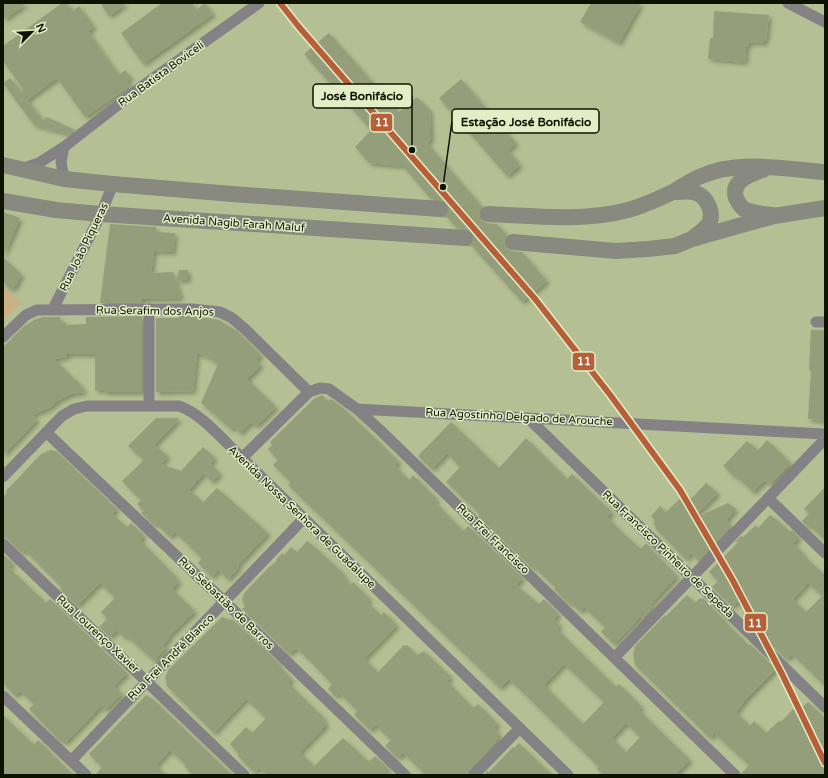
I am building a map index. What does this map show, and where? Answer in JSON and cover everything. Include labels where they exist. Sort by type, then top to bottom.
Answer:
[{"type":"main road","points":[[3,165],[64,179],[113,184],[440,209]]},
{"type":"main road","points":[[488,214],[550,217],[609,214],[648,203],[699,177],[720,170],[737,167],[777,167],[825,172]]},
{"type":"main road","points":[[774,216],[743,208],[737,201],[735,195],[737,184],[742,179],[754,173],[777,167]]},
{"type":"main road","points":[[672,192],[688,191],[696,193],[703,196],[708,204],[711,218],[708,225],[692,239]]},
{"type":"main road","name":"Avenida Nagib Farah Maluf","points":[[3,201],[56,210],[102,214],[465,238]]},
{"type":"main road","points":[[513,242],[616,251],[671,246],[774,216],[825,208]]},
{"type":"street","name":"Rua Batista Boviceli","points":[[20,169],[39,163],[64,147],[135,92],[259,3]]},
{"type":"street","points":[[788,3],[825,22]]},
{"type":"street","points":[[64,147],[61,162],[64,179]]},
{"type":"street","name":"Rua João Piqueras","points":[[53,309],[102,214],[113,184]]},
{"type":"street","points":[[149,309],[149,406]]},
{"type":"street","name":"Rua Serafim dos Anjos","points":[[3,337],[26,315],[37,310],[149,309],[220,312],[232,318],[246,330],[309,392]]},
{"type":"street","name":"Rua Frei Francisco","points":[[309,392],[320,388],[329,389],[357,409],[615,657],[735,775]]},
{"type":"street","points":[[242,458],[309,392]]},
{"type":"street","name":"Avenida Nossa Senhora de Guadalupe","points":[[3,477],[62,416],[74,409],[87,406],[106,405],[179,406],[188,409],[199,417],[242,458],[568,775]]},
{"type":"street","name":"Rua Agostinho Delgado de Arouche","points":[[357,409],[825,434]]},
{"type":"street","name":"Rua Francisco Pinheiro de Sepeda","points":[[528,418],[825,707]]},
{"type":"street","name":"Rua Sebastião de Barros","points":[[46,432],[405,775]]},
{"type":"street","points":[[615,657],[825,439]]},
{"type":"street","points":[[768,498],[825,553]]},
{"type":"street","name":"Rua Frei André Blanco","points":[[71,761],[304,518]]},
{"type":"street","name":"Rua Lourenço Xavier","points":[[3,544],[244,775]]},
{"type":"street","points":[[3,696],[86,775]]},
{"type":"street","points":[[474,775],[520,728]]},
{"type":"shaded area","points":[[3,286],[21,303],[3,321]]},
{"type":"building","points":[[3,3],[27,3],[3,20]]},
{"type":"building","points":[[62,3],[67,3],[73,11],[79,6],[94,27],[88,31],[119,75],[125,70],[131,78],[127,81],[130,86],[85,117],[57,78],[27,100],[43,120],[47,117],[75,130],[69,134],[34,125],[3,83],[10,78],[21,92],[24,90],[3,61],[3,46]]},
{"type":"building","points":[[100,3],[127,3],[109,16]]},
{"type":"building","points":[[162,3],[192,3],[196,10],[205,3],[213,14],[143,64],[121,33]]},
{"type":"building","points":[[591,3],[641,3],[619,43],[580,22]]},
{"type":"building","points":[[714,11],[769,15],[766,41],[764,40],[764,43],[749,42],[746,47],[745,62],[708,59],[710,38],[713,38]]},
{"type":"building","points":[[329,33],[399,112],[417,97],[430,110],[431,139],[427,143],[482,207],[479,213],[480,219],[483,222],[497,224],[507,235],[504,242],[507,250],[522,252],[547,281],[522,302],[471,245],[474,234],[471,230],[457,228],[446,216],[449,205],[446,201],[431,199],[403,166],[369,163],[355,147],[371,130],[304,54]]},
{"type":"building","points":[[461,79],[516,143],[508,150],[520,165],[507,176],[439,98]]},
{"type":"building","points":[[3,212],[20,218],[3,257]]},
{"type":"building","points":[[110,224],[156,227],[156,232],[175,233],[173,252],[154,251],[151,273],[173,272],[181,298],[142,299],[142,302],[100,303]]},
{"type":"building","points":[[3,257],[22,275],[17,281],[18,283],[11,290],[3,282]]},
{"type":"building","points":[[179,270],[188,270],[188,280],[177,280]]},
{"type":"building","points":[[142,316],[142,392],[104,392],[104,389],[95,391],[95,354],[67,354],[67,357],[54,359],[76,381],[77,380],[85,392],[71,394],[57,401],[51,407],[32,415],[37,420],[3,455],[3,347],[24,326],[43,317],[60,317],[61,323],[66,322],[66,325],[86,324],[86,317]]},
{"type":"building","points":[[178,316],[192,316],[219,320],[237,331],[261,355],[256,360],[261,365],[247,379],[276,407],[256,426],[251,422],[240,433],[234,427],[231,429],[201,403],[218,364],[210,358],[197,353],[193,391],[156,392],[156,318],[178,318]]},
{"type":"building","points":[[811,330],[825,330],[825,421],[808,419],[811,370],[809,370]]},
{"type":"building","points":[[322,395],[328,401],[331,399],[342,407],[399,462],[395,466],[409,480],[413,475],[437,499],[435,502],[463,531],[468,526],[523,578],[516,585],[539,604],[544,599],[559,614],[554,619],[560,625],[557,629],[616,687],[619,684],[642,707],[639,710],[690,760],[675,775],[603,775],[597,769],[599,767],[509,679],[500,688],[288,485],[291,482],[273,465],[278,460],[268,449],[272,445],[270,442],[315,398]],"holes":[[[564,664],[604,702],[583,724],[544,685]],[[626,723],[640,737],[626,752],[612,738]]]},
{"type":"building","points":[[156,418],[180,418],[154,445],[168,456],[161,464],[181,471],[203,447],[215,458],[210,464],[220,473],[212,482],[204,473],[189,490],[203,502],[217,488],[268,533],[238,565],[239,567],[228,579],[218,570],[212,577],[198,563],[202,558],[175,532],[170,537],[156,523],[154,525],[141,513],[144,511],[137,504],[141,500],[122,481],[144,460],[128,446]]},
{"type":"building","points":[[451,422],[499,468],[526,438],[567,479],[572,474],[612,512],[607,517],[622,532],[641,549],[646,543],[677,576],[650,605],[653,607],[641,620],[641,616],[614,644],[601,632],[605,627],[584,607],[580,612],[571,602],[569,604],[554,589],[556,588],[534,567],[532,568],[478,516],[480,514],[446,482],[460,467],[447,453],[432,469],[418,456]]},
{"type":"building","points":[[767,440],[791,463],[770,484],[765,480],[753,492],[723,466],[747,441],[758,450]]},
{"type":"building","points":[[51,450],[56,451],[117,509],[112,514],[127,527],[131,523],[144,535],[140,540],[177,578],[176,579],[179,582],[172,589],[195,611],[168,637],[169,639],[163,645],[166,648],[154,661],[127,636],[125,638],[117,630],[110,637],[99,627],[107,619],[101,612],[115,598],[100,583],[77,606],[60,589],[62,587],[25,550],[22,553],[8,539],[3,537],[3,497],[7,493],[6,491],[41,454]]},
{"type":"building","points":[[706,483],[718,493],[690,520],[728,503],[736,509],[726,520],[731,526],[700,559],[698,560],[691,553],[686,559],[655,528],[656,527],[653,523],[655,521],[651,516],[660,506],[666,512],[685,494],[690,500]]},
{"type":"building","points":[[825,487],[825,540],[809,525],[808,527],[802,521],[809,514],[804,509]]},
{"type":"building","points":[[770,515],[790,532],[792,530],[799,537],[793,543],[804,554],[803,555],[825,575],[825,686],[792,654],[786,659],[760,634],[765,628],[738,601],[733,607],[712,587],[718,581],[709,572],[739,541],[734,543],[741,536],[743,537],[756,525],[758,528]],"holes":[[[808,583],[822,596],[806,612],[793,599]]]},
{"type":"building","points":[[307,541],[343,573],[349,586],[353,582],[370,599],[367,602],[381,615],[384,612],[397,625],[364,659],[378,672],[404,645],[407,645],[417,655],[424,651],[451,677],[447,681],[473,708],[478,704],[498,724],[494,728],[499,734],[496,742],[469,770],[467,775],[426,775],[403,753],[398,758],[385,746],[391,740],[376,725],[370,730],[354,715],[358,711],[339,693],[336,697],[328,689],[332,684],[307,658],[296,648],[289,654],[242,609],[245,607],[242,599],[245,592],[269,567],[277,561],[276,560],[282,553],[284,555],[291,547],[297,552]]},
{"type":"building","points":[[3,554],[13,563],[8,567],[46,603],[50,599],[127,673],[114,686],[122,694],[105,710],[101,706],[66,742],[59,740],[29,709],[34,704],[20,691],[15,696],[3,683]]},
{"type":"building","points":[[687,595],[695,603],[700,598],[703,598],[744,641],[749,645],[750,644],[776,669],[743,702],[736,712],[750,726],[754,721],[766,733],[780,720],[781,722],[799,703],[803,707],[808,702],[825,718],[825,775],[742,775],[749,765],[714,733],[710,738],[635,665],[633,654],[635,646]]},
{"type":"building","points":[[222,617],[232,619],[280,664],[278,665],[292,679],[288,683],[325,719],[323,721],[327,724],[300,752],[314,766],[343,738],[369,762],[375,756],[388,768],[386,770],[392,775],[267,775],[259,768],[254,772],[237,755],[239,754],[230,744],[246,727],[252,733],[266,718],[246,699],[214,733],[167,686],[165,677],[169,669]]},
{"type":"building","points":[[146,695],[155,701],[232,775],[193,775],[185,767],[186,765],[170,750],[156,765],[165,775],[95,775],[102,767],[89,754]]},
{"type":"building","points":[[3,715],[34,745],[38,740],[73,775],[3,775]]},
{"type":"building","points":[[519,743],[552,775],[484,775],[488,770],[488,773],[513,747],[514,748]]},
{"type":"tunnel","points":[[440,209],[488,214]]},
{"type":"tunnel","points":[[465,238],[513,242]]},
{"type":"transit line","name":"11","points":[[280,3],[299,27],[536,300],[611,396],[680,490],[732,579],[782,674],[825,763]]},
{"type":"place","name":"José Bonifácio","points":[[412,150]]},
{"type":"place","name":"Estação José Bonifácio","points":[[443,187]]}]
